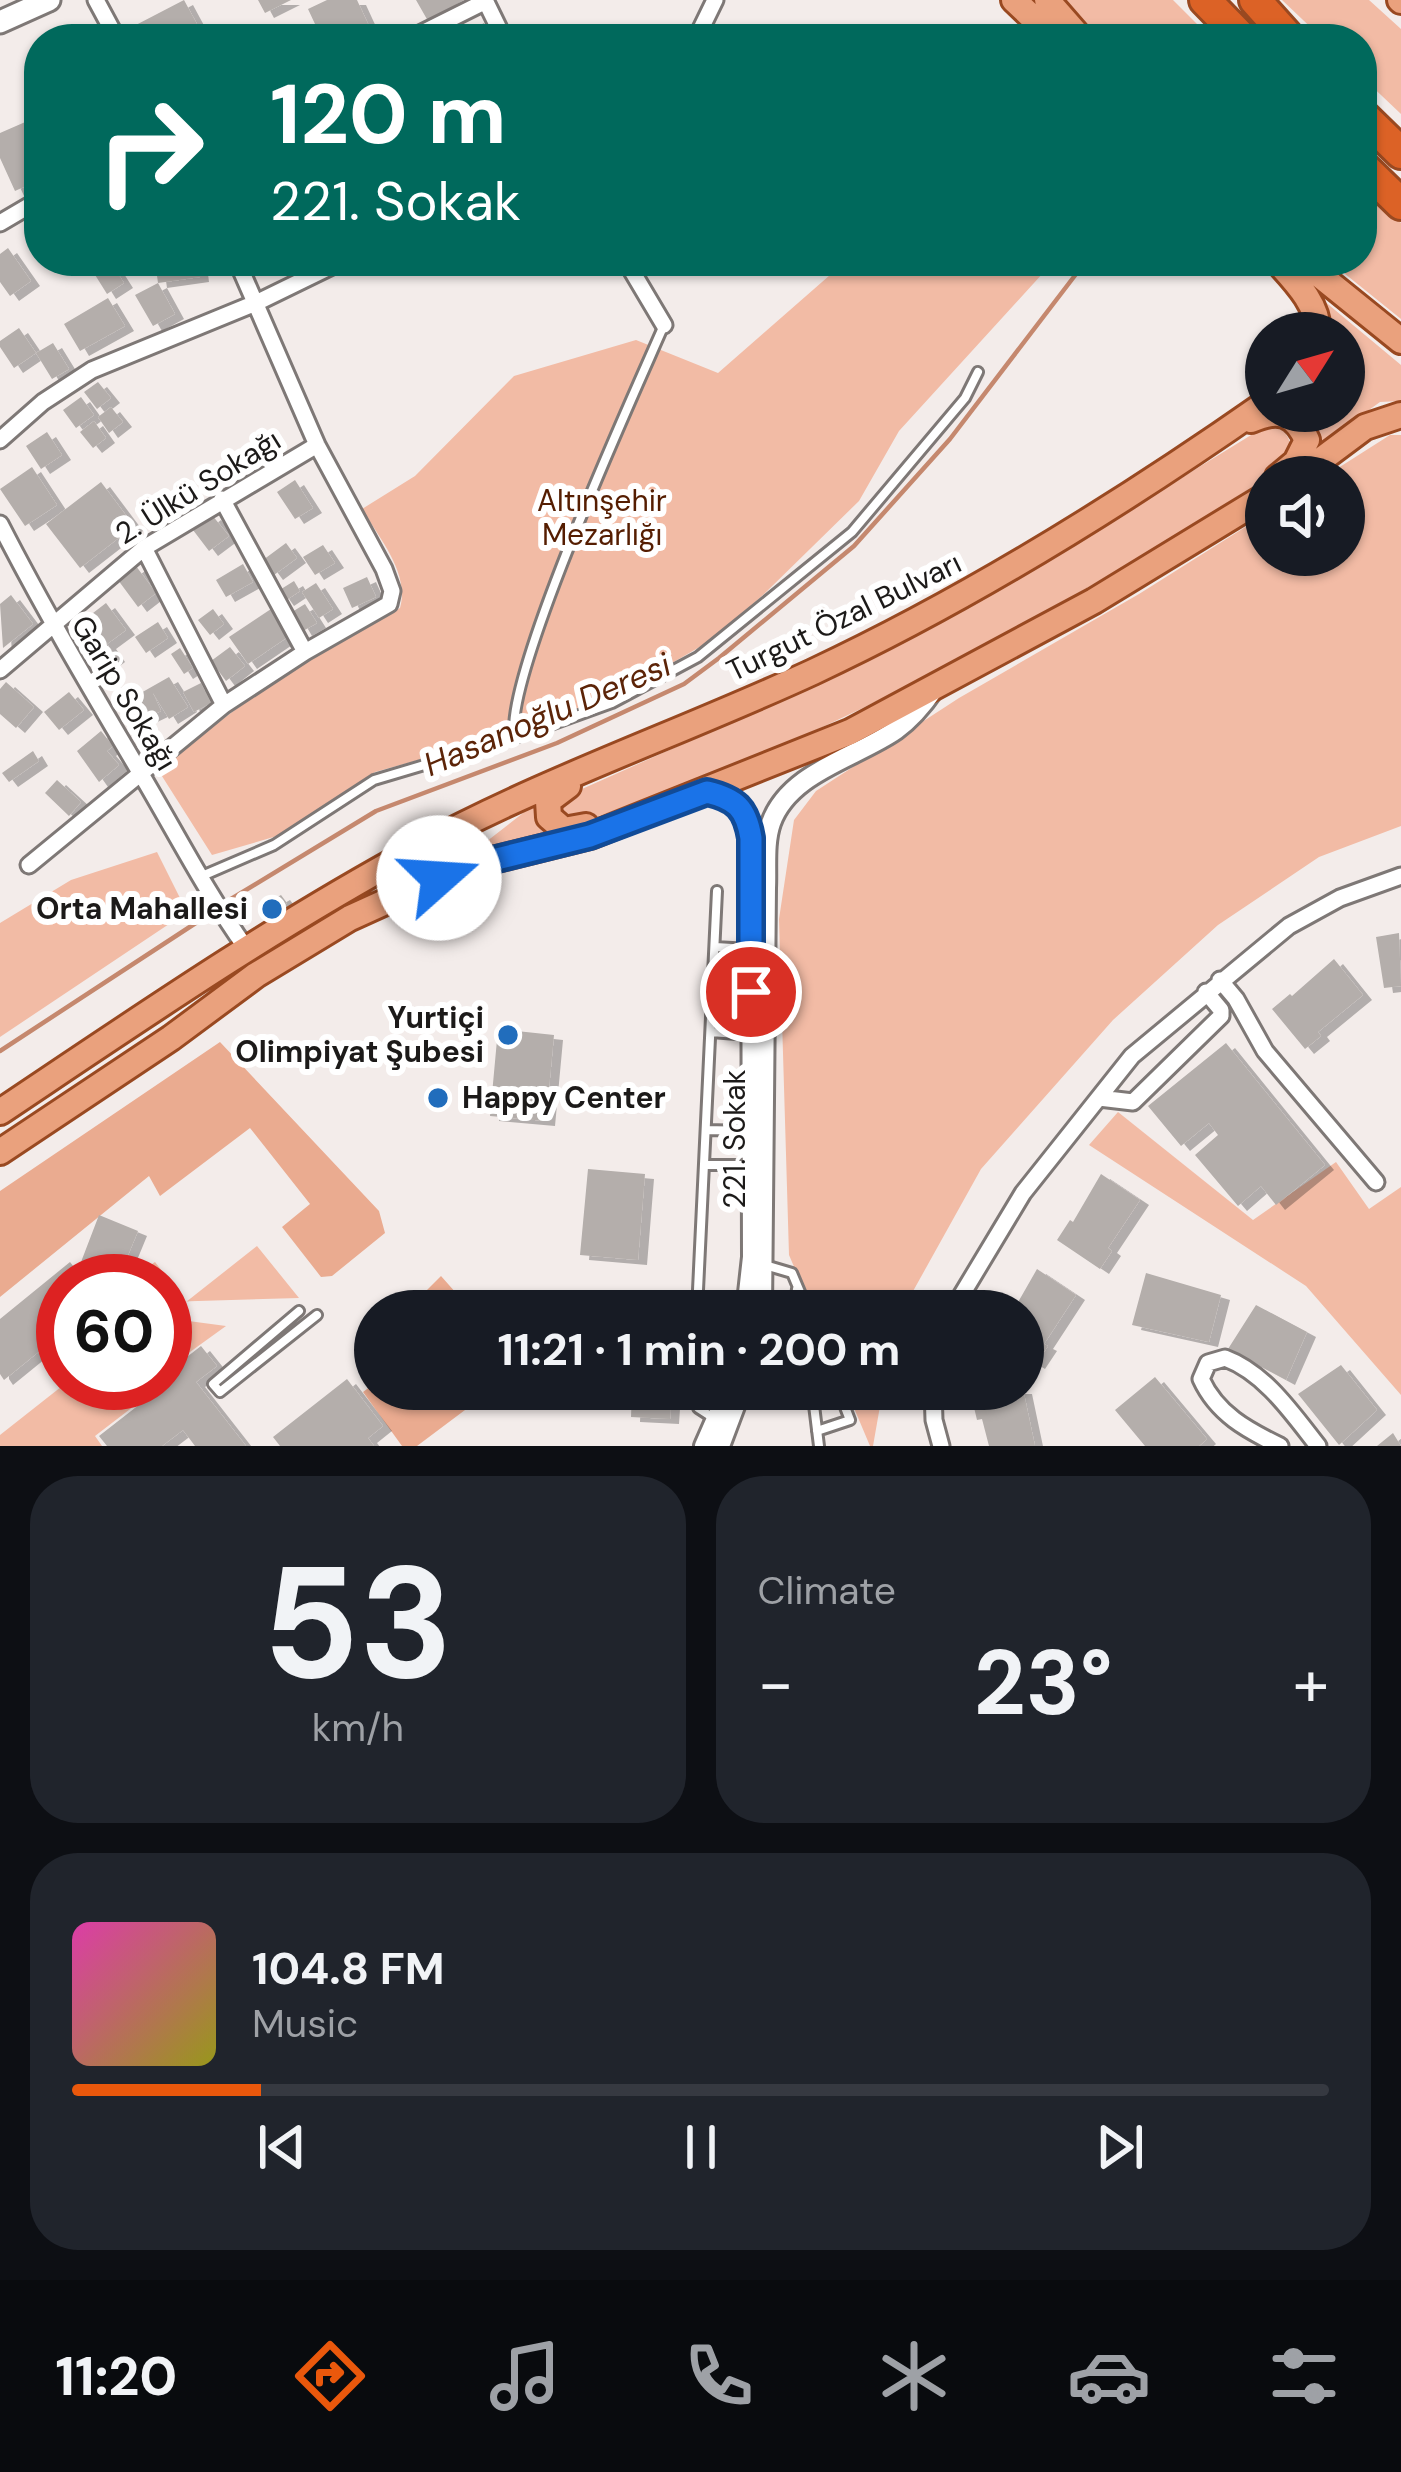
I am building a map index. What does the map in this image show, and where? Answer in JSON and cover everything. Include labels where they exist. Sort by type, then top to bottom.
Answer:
[{"type":"highway","points":[[1205,0],[1228,24]]},
{"type":"highway","points":[[1255,0],[1277,24]]},
{"type":"highway","points":[[1377,130],[1401,153]]},
{"type":"highway","points":[[1377,181],[1401,205]]},
{"type":"main road","points":[[0,22],[49,0]]},
{"type":"main road","points":[[1014,0],[1039,24]]},
{"type":"main road","points":[[1024,0],[1049,24]]},
{"type":"main road","points":[[1046,0],[1068,24]]},
{"type":"main road","points":[[1290,276],[1314,312]]},
{"type":"main road","points":[[1321,276],[1401,341]]},
{"type":"main road","points":[[1212,441],[1275,411],[1294,419],[1307,440],[1299,456]]},
{"type":"main road","points":[[1326,456],[1365,427],[1401,415]]},
{"type":"main road","name":"Turgut Özal Bulvarı","points":[[0,1112],[246,948],[436,839],[533,791],[683,729],[915,622],[1245,418]]},
{"type":"main road","points":[[1191,540],[1245,500]]},
{"type":"main road","points":[[0,1152],[256,975],[350,918],[460,868],[590,836],[850,732],[1094,601],[1245,508]]},
{"type":"main road","points":[[683,729],[555,794],[548,801],[549,817],[564,830],[574,830],[707,792]]},
{"type":"main road","points":[[246,948],[256,975]]},
{"type":"street","points":[[439,24],[485,0]]},
{"type":"street","points":[[29,865],[224,705],[389,604],[392,591],[316,445],[244,276]]},
{"type":"street","points":[[0,440],[43,402],[92,370],[311,276]]},
{"type":"street","points":[[635,276],[664,325]]},
{"type":"street","name":"2. Ülkü Sokağı","points":[[0,670],[144,548],[316,445]]},
{"type":"street","points":[[221,499],[305,652]]},
{"type":"street","name":"Garip Sokağı","points":[[0,524],[52,626],[202,883],[246,948]]},
{"type":"street","points":[[144,548],[224,705]]},
{"type":"street","name":"221. Sokak","points":[[763,1290],[766,888],[771,821],[808,779],[896,730],[934,689]]},
{"type":"street","name":"221. Sokak","points":[[707,792],[727,796],[748,818],[752,1131],[748,1290]]},
{"type":"street","points":[[965,1290],[1023,1193],[1132,1056],[1288,926],[1340,898],[1401,876]]},
{"type":"street","points":[[1220,980],[1265,1051],[1376,1182]]},
{"type":"street","points":[[1099,1098],[1133,1102],[1221,1016],[1206,992]]},
{"type":"street","points":[[1280,1446],[1237,1425],[1215,1402],[1201,1378],[1208,1363],[1225,1358],[1244,1369],[1277,1394],[1318,1446]]},
{"type":"street","points":[[704,1446],[721,1410]]},
{"type":"street","points":[[720,1446],[733,1410]]},
{"type":"street","points":[[935,1410],[941,1446]]},
{"type":"lane","points":[[515,739],[513,723],[530,656],[664,325]]},
{"type":"lane","points":[[202,883],[374,780],[515,739],[612,703],[698,657],[852,532],[965,398],[978,372]]},
{"type":"lane","points":[[698,1290],[717,891]]},
{"type":"lane","points":[[715,947],[751,949]]},
{"type":"lane","points":[[711,1032],[751,1035]]},
{"type":"lane","points":[[706,1130],[752,1131]]},
{"type":"lane","points":[[704,1165],[752,1165]]},
{"type":"lane","points":[[764,1264],[790,1270],[799,1290]]},
{"type":"lane","points":[[796,1290],[797,1285]]},
{"type":"lane","points":[[299,1311],[213,1384],[220,1392],[317,1315]]},
{"type":"lane","points":[[701,1410],[717,1420]]},
{"type":"lane","points":[[814,1410],[819,1446]]},
{"type":"lane","points":[[817,1431],[850,1420],[846,1410]]},
{"type":"green space","points":[[1062,0],[1173,0],[1197,24],[1085,24]]},
{"type":"green space","points":[[1282,0],[1369,0],[1401,29],[1401,114],[1377,91],[1377,24],[1307,24]]},
{"type":"green space","points":[[1377,200],[1401,223],[1401,319],[1348,276],[1377,276]]},
{"type":"green space","name":"Altınşehir Mezarlığı","points":[[829,276],[1040,276],[899,431],[859,501],[710,641],[627,689],[565,715],[502,722],[480,743],[375,772],[277,836],[212,855],[160,773],[161,766],[301,660],[400,608],[397,569],[362,509],[415,476],[514,376],[636,340],[718,373]]},
{"type":"green space","points":[[1365,335],[1401,365],[1401,401],[1380,402],[1365,413]]},
{"type":"green space","points":[[1256,432],[1287,436],[1291,456],[1245,456],[1245,491],[1100,580],[930,675],[753,758],[662,794],[568,826],[555,806],[573,793],[813,686],[1027,573]]},
{"type":"green space","points":[[1314,432],[1338,432],[1319,446]]},
{"type":"green space","points":[[1390,435],[1401,435],[1401,826],[1319,857],[1218,925],[1113,1020],[981,1169],[914,1290],[804,1290],[789,1255],[779,919],[794,820],[816,791],[959,698],[1245,527],[1245,576],[1365,576],[1365,456],[1357,456]]},
{"type":"green space","points":[[536,803],[537,819],[547,835],[473,852]]},
{"type":"green space","points":[[157,852],[187,912],[0,1037],[0,923],[71,880]]},
{"type":"green space","points":[[1118,1112],[1253,1220],[1336,1162],[1369,1209],[1401,1187],[1401,1395],[1306,1286],[1089,1145]]},
{"type":"green space","points":[[257,1246],[299,1298],[192,1301]]},
{"type":"green space","points":[[192,1321],[226,1326],[192,1351]]},
{"type":"green space","points":[[36,1407],[129,1410],[95,1436],[102,1446],[0,1446],[0,1435]]},
{"type":"green space","points":[[855,1410],[879,1410],[870,1446]]},
{"type":"shaded area","points":[[220,1042],[379,1211],[385,1233],[332,1276],[321,1277],[282,1227],[310,1204],[250,1128],[160,1196],[149,1176],[53,1254],[36,1254],[36,1268],[0,1297],[0,1191]]},
{"type":"shaded area","points":[[441,1276],[453,1290],[427,1290]]},
{"type":"shaded area","points":[[376,1410],[465,1410],[417,1446],[402,1446]]},
{"type":"building","points":[[184,0],[197,24],[138,24]]},
{"type":"building","points":[[258,0],[291,0],[265,13]]},
{"type":"building","points":[[327,0],[357,0],[368,24],[315,24],[308,9]]},
{"type":"building","points":[[416,0],[464,0],[428,21]]},
{"type":"building","points":[[24,123],[24,187],[15,191],[0,158],[0,133]]},
{"type":"building","points":[[8,248],[31,281],[10,296],[0,282],[0,254]]},
{"type":"building","points":[[96,276],[120,276],[124,283],[107,294]]},
{"type":"building","points":[[157,276],[200,276],[200,277],[158,283]]},
{"type":"building","points":[[158,283],[175,314],[153,326],[135,295]]},
{"type":"building","points":[[108,298],[125,326],[80,351],[64,324]]},
{"type":"building","points":[[19,328],[36,353],[14,368],[0,341]]},
{"type":"building","points":[[53,343],[69,369],[52,379],[36,353]]},
{"type":"building","points":[[98,382],[111,398],[97,409],[84,392]]},
{"type":"building","points":[[81,397],[94,415],[76,428],[63,410]]},
{"type":"building","points":[[111,407],[123,422],[109,433],[98,417]]},
{"type":"building","points":[[94,421],[106,438],[93,448],[80,432]]},
{"type":"building","points":[[47,432],[62,455],[41,469],[26,446]]},
{"type":"building","points":[[32,467],[57,505],[25,526],[0,489]]},
{"type":"building","points":[[295,480],[313,508],[295,519],[277,492]]},
{"type":"building","points":[[101,482],[134,526],[80,568],[46,524]]},
{"type":"building","points":[[212,515],[229,536],[209,551],[193,530]]},
{"type":"building","points":[[286,543],[297,558],[274,575],[263,560]]},
{"type":"building","points":[[323,545],[335,563],[315,575],[303,557]]},
{"type":"building","points":[[243,564],[253,582],[226,597],[216,580]]},
{"type":"building","points":[[136,566],[156,593],[138,607],[118,580]]},
{"type":"building","points":[[367,577],[376,597],[352,608],[343,588]]},
{"type":"building","points":[[294,581],[300,591],[285,601],[278,591]]},
{"type":"building","points":[[316,583],[333,609],[319,618],[302,592]]},
{"type":"building","points":[[11,595],[33,624],[3,648],[0,604]]},
{"type":"building","points":[[106,603],[126,630],[107,644],[116,657],[97,672],[67,633]]},
{"type":"building","points":[[305,604],[317,623],[303,631],[292,612]]},
{"type":"building","points":[[274,607],[292,634],[248,664],[229,637]]},
{"type":"building","points":[[213,609],[224,624],[210,635],[198,620]]},
{"type":"building","points":[[158,622],[168,638],[146,653],[135,637]]},
{"type":"building","points":[[230,647],[245,666],[226,681],[211,661]]},
{"type":"building","points":[[180,648],[193,668],[184,674],[171,654]]},
{"type":"building","points":[[169,677],[188,707],[169,719],[153,693],[161,711],[142,720],[132,698]]},
{"type":"building","points":[[6,682],[34,707],[16,728],[0,714],[0,689]]},
{"type":"building","points":[[201,683],[211,703],[194,712],[183,692]]},
{"type":"building","points":[[69,692],[84,710],[59,730],[44,712]]},
{"type":"building","points":[[101,731],[113,746],[107,751],[119,765],[99,782],[77,751]]},
{"type":"building","points":[[33,751],[39,761],[9,782],[2,773]]},
{"type":"building","points":[[57,780],[81,802],[69,816],[45,793]]},
{"type":"building","name":"Orta Mahallesi","points":[[281,895],[287,903],[269,914],[265,904]]},
{"type":"building","points":[[1399,933],[1401,986],[1384,988],[1376,937]]},
{"type":"building","points":[[1334,959],[1363,995],[1305,1049],[1272,1009]]},
{"type":"building","points":[[498,1029],[554,1035],[546,1121],[490,1116]]},
{"type":"building","points":[[1226,1043],[1325,1165],[1276,1205],[1261,1186],[1238,1206],[1195,1155],[1218,1135],[1209,1123],[1181,1146],[1148,1106]]},
{"type":"building","points":[[588,1169],[645,1174],[638,1260],[580,1255]]},
{"type":"building","points":[[1101,1174],[1140,1200],[1108,1248],[1112,1251],[1100,1269],[1057,1240]]},
{"type":"building","points":[[99,1215],[138,1231],[128,1254],[84,1254]]},
{"type":"building","points":[[1037,1269],[1076,1295],[1044,1344],[1044,1290],[1025,1290]]},
{"type":"building","points":[[1146,1273],[1221,1295],[1209,1342],[1132,1325]]},
{"type":"building","points":[[36,1290],[36,1354],[4,1380],[0,1374],[0,1319]]},
{"type":"building","points":[[1256,1305],[1307,1332],[1286,1380],[1228,1349]]},
{"type":"building","points":[[201,1346],[217,1366],[196,1382],[246,1446],[195,1446],[183,1430],[162,1446],[107,1446],[99,1436],[132,1410],[192,1410],[192,1353]]},
{"type":"building","points":[[1341,1365],[1377,1410],[1339,1445],[1298,1394]]},
{"type":"building","points":[[1155,1377],[1207,1439],[1199,1446],[1145,1446],[1115,1410]]},
{"type":"building","points":[[347,1379],[354,1388],[354,1410],[371,1410],[383,1426],[368,1438],[374,1446],[280,1446],[273,1437]]},
{"type":"building","points":[[631,1410],[671,1410],[670,1419],[631,1417]]},
{"type":"building","points":[[975,1410],[1027,1410],[1035,1446],[989,1446],[982,1419],[977,1420]]},
{"type":"building","points":[[1393,1433],[1401,1446],[1377,1446]]},
{"type":"waterway","name":"Hasanoğlu Deresi","points":[[231,899],[376,811],[557,743],[684,684],[854,546],[950,439],[1075,276]]},
{"type":"waterway","name":"Hasanoğlu Deresi","points":[[0,1051],[208,915]]},
{"type":"place","name":"Orta Mahallesi","points":[[272,909]]},
{"type":"place","name":"Yurtiçi Olimpiyat Şubesi","points":[[508,1035]]},
{"type":"place","name":"Happy Center","points":[[438,1098]]},
{"type":"route","points":[[439,878],[460,868],[590,836],[707,792],[727,796],[748,818],[751,838],[751,992]]}]
